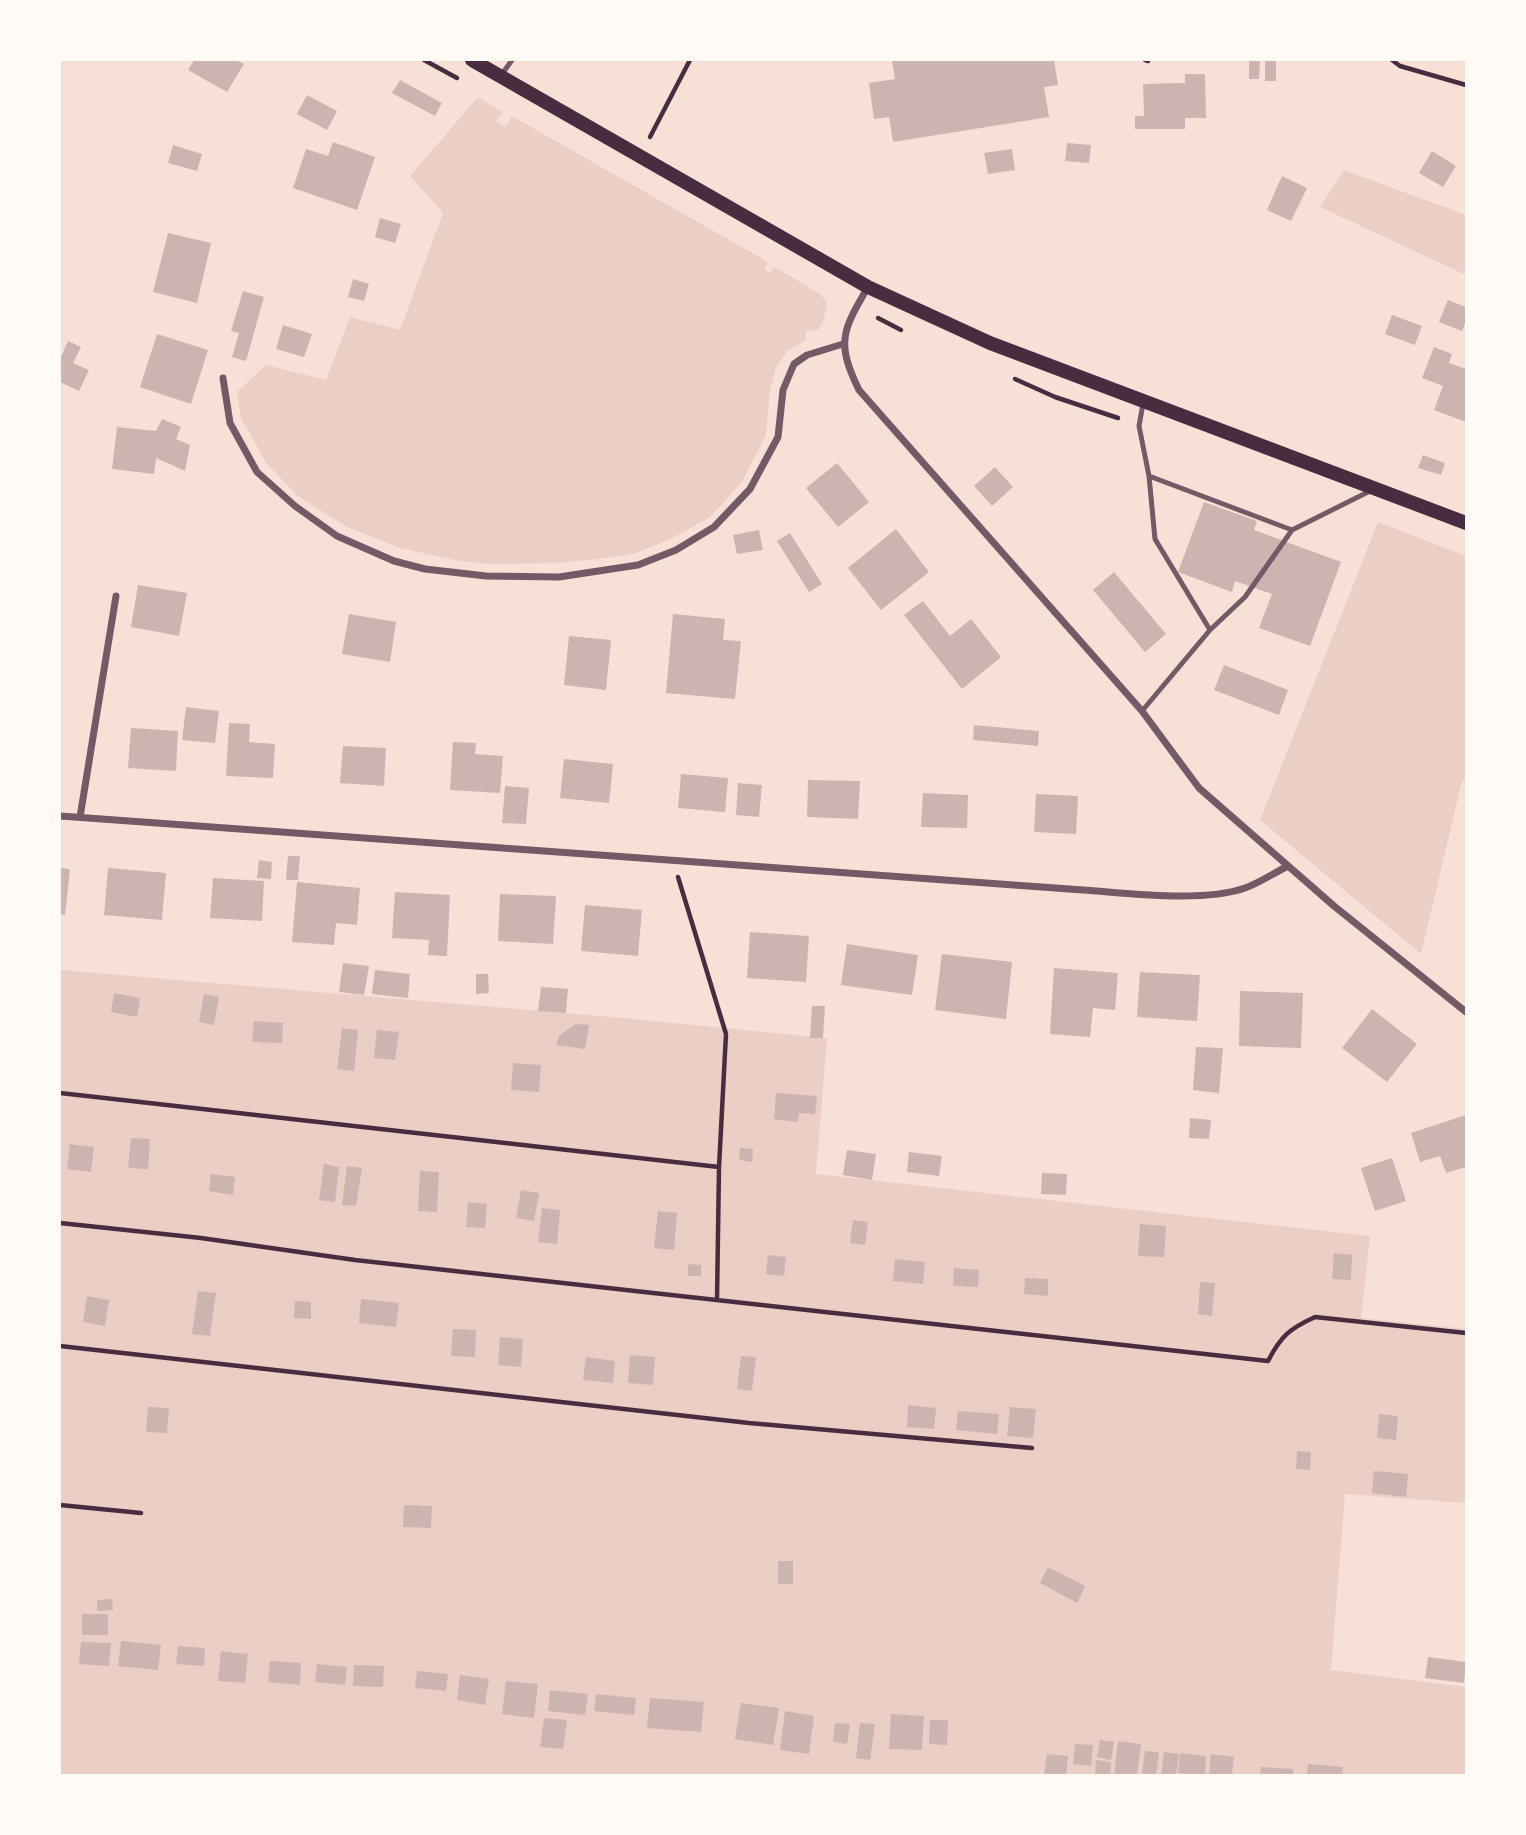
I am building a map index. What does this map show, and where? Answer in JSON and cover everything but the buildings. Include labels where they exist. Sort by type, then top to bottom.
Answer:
[{"type":"main road","points":[[472,60],[867,287],[990,343],[1466,523]]},
{"type":"street","points":[[867,287],[851,318],[843,344],[848,368],[859,390],[1142,711],[1199,788],[1334,906],[1466,1012]]},
{"type":"street","points":[[223,378],[230,423],[257,472],[295,506],[337,536],[394,561],[425,569],[486,576],[559,577],[638,565],[677,550],[714,527],[750,489],[778,437],[783,390],[793,364],[807,355],[843,344]]},
{"type":"street","points":[[80,817],[116,596]]},
{"type":"street","points":[[60,816],[1179,895],[1216,894],[1245,888],[1288,866]]},
{"type":"lane","points":[[501,76],[512,60]]},
{"type":"lane","points":[[1143,401],[1139,426],[1149,476],[1155,539],[1210,630]]},
{"type":"lane","points":[[1149,476],[1292,530]]},
{"type":"lane","points":[[1142,711],[1210,630],[1245,597],[1292,530],[1376,488]]},
{"type":"path","points":[[639,131],[650,137],[690,60]]},
{"type":"path","points":[[1392,60],[1400,66],[1466,85]]},
{"type":"path","points":[[673,859],[726,1034],[719,1167],[717,1300]]},
{"type":"path","points":[[60,1093],[719,1167]]},
{"type":"path","points":[[60,1223],[201,1238],[355,1260],[1268,1361],[1278,1341],[1292,1327],[1315,1317],[1466,1333]]},
{"type":"path","points":[[60,1346],[749,1423],[1032,1448]]},
{"type":"path","points":[[60,1505],[141,1513]]},
{"type":"shaded area","points":[[478,97],[502,112],[496,121],[505,127],[512,116],[768,262],[764,269],[770,273],[775,267],[820,294],[827,302],[824,319],[818,330],[806,331],[805,341],[787,351],[776,368],[770,391],[766,435],[742,482],[710,517],[671,539],[633,554],[557,563],[492,564],[459,561],[400,548],[347,527],[298,496],[267,464],[241,418],[237,392],[266,365],[326,380],[350,317],[400,330],[443,213],[410,176]]},
{"type":"shaded area","points":[[1344,170],[1466,215],[1466,275],[1320,207]]},
{"type":"shaded area","points":[[1378,522],[1466,556],[1466,782],[1462,781],[1421,954],[1260,820]]},
{"type":"shaded area","points":[[60,970],[827,1038],[816,1174],[1370,1236],[1361,1318],[1466,1329],[1466,1503],[1345,1494],[1331,1670],[1466,1687],[1466,1775],[60,1775]]}]
